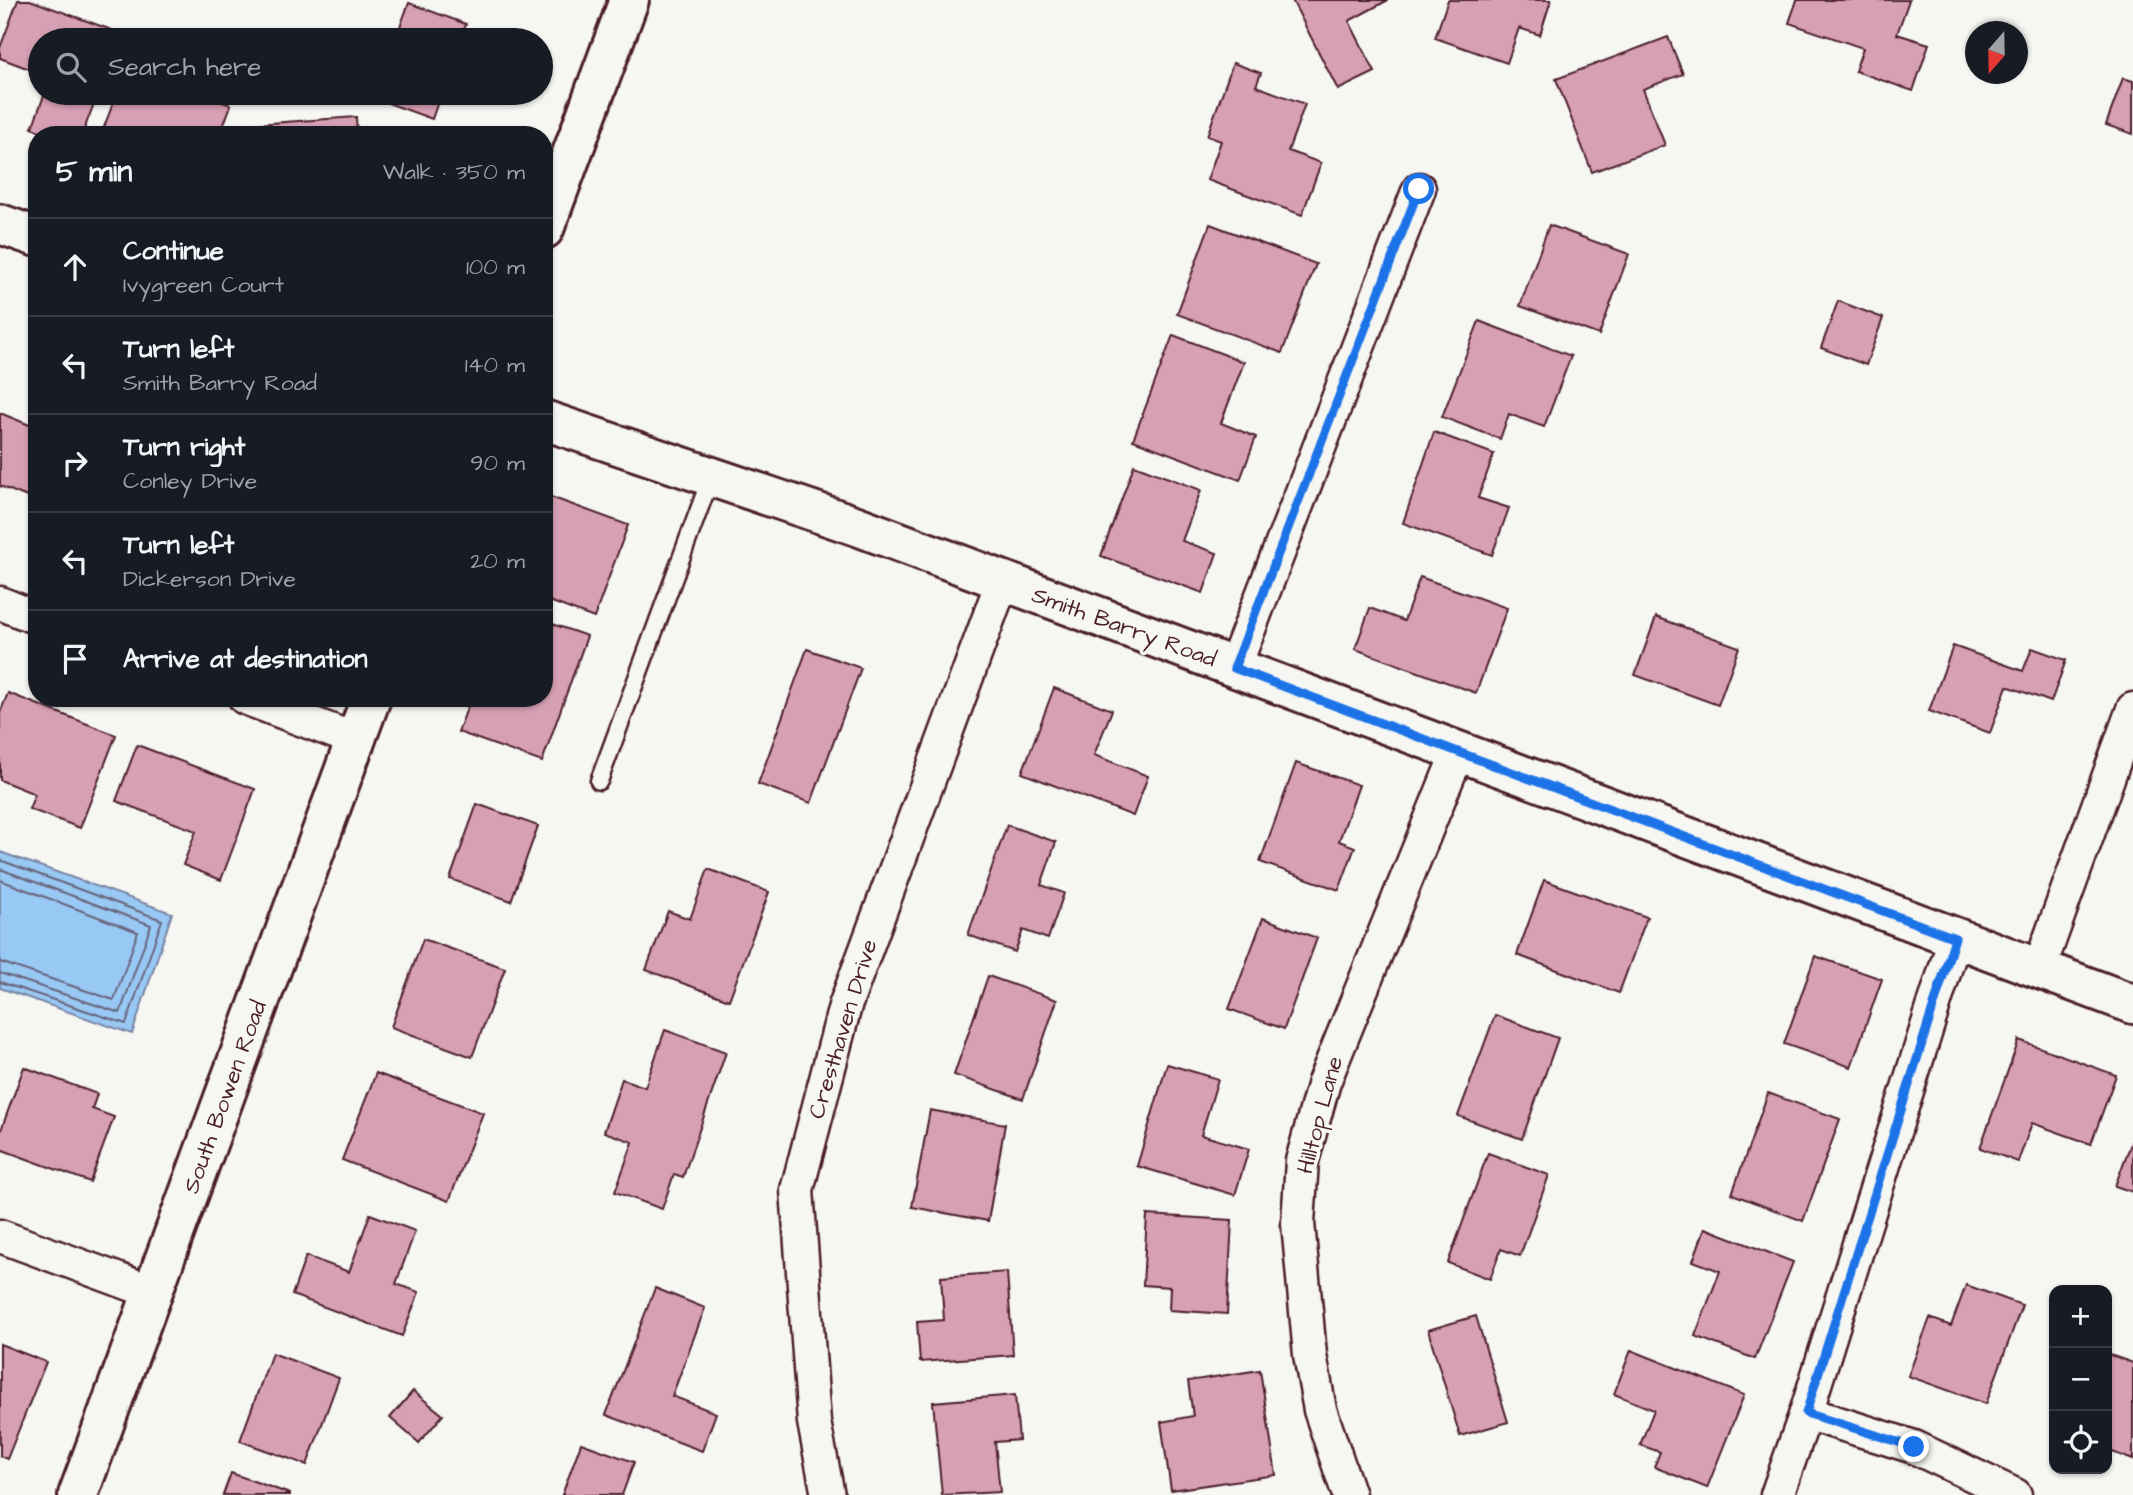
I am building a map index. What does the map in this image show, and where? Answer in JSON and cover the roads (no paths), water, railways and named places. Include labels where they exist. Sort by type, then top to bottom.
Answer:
[{"type":"street","points":[[553,205],[629,0]]},
{"type":"street","points":[[1234,668],[1419,189]]},
{"type":"street","points":[[0,224],[28,234]]},
{"type":"street","name":"Smith Barry Road","points":[[553,423],[858,526],[2133,1004]]},
{"type":"street","name":"Cresthaven Drive","points":[[828,1495],[814,1422],[797,1190],[845,1006],[1002,582]]},
{"type":"street","points":[[0,603],[28,614]]},
{"type":"street","points":[[269,707],[356,740]]},
{"type":"street","name":"South Bowen Road","points":[[78,1495],[369,707]]},
{"type":"street","points":[[2039,970],[2133,709]]},
{"type":"street","name":"Hilltop Lane","points":[[1349,1495],[1320,1410],[1310,1355],[1298,1223],[1302,1161],[1324,1082],[1458,752]]},
{"type":"street","points":[[1777,1495],[1806,1413],[1955,938]]},
{"type":"street","points":[[0,1236],[152,1292]]},
{"type":"street","points":[[1806,1413],[1914,1447],[2015,1495]]},
{"type":"lane","points":[[599,781],[711,477]]},
{"type":"water","points":[[0,852],[172,913],[132,1034],[0,988]]}]
